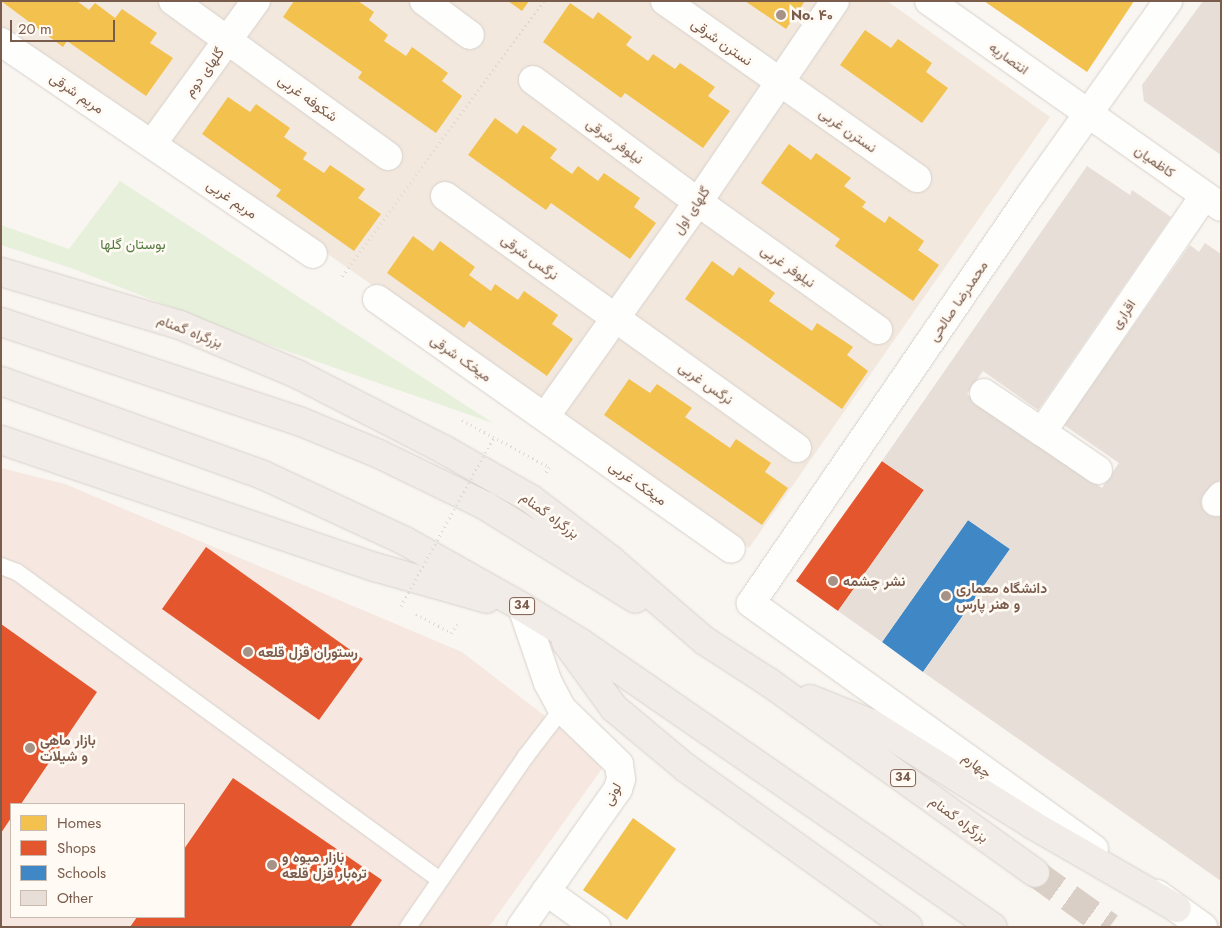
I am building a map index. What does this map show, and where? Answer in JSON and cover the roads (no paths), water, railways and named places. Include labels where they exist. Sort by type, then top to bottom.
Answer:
[{"type":"highway","name":"بزرگراه گمنام","points":[[1,272],[180,325],[297,374],[435,445],[531,499],[611,560],[705,642],[770,683],[1035,873]]},
{"type":"highway","points":[[1,322],[298,421],[379,454],[486,506],[705,642]]},
{"type":"highway","name":"34","points":[[1,381],[263,474],[405,541],[522,606],[554,626],[992,927]]},
{"type":"highway","points":[[1,440],[374,567],[474,596],[522,606]]},
{"type":"highway","points":[[554,626],[614,708],[693,774],[908,927]]},
{"type":"highway","points":[[770,683],[872,724],[1033,825],[1177,908]]},
{"type":"street","name":"شکوفه غربی","points":[[173,1],[388,156]]},
{"type":"street","name":"گلهای دوم","points":[[152,144],[256,1]]},
{"type":"street","points":[[424,1],[470,35]]},
{"type":"street","name":"نسترن شرقی","points":[[665,1],[779,82]]},
{"type":"street","name":"گلهای اول","points":[[545,417],[698,202],[835,1]]},
{"type":"street","name":"انتصاریه","points":[[929,1],[1089,115]]},
{"type":"street","name":"محمدرضا صالحی","points":[[752,603],[1031,194],[1089,115],[1168,1]]},
{"type":"street","name":"مریم شرقی","points":[[1,42],[152,144]]},
{"type":"street","name":"نیلوفر شرقی","points":[[533,80],[698,202]]},
{"type":"street","name":"نسترن غربی","points":[[779,82],[917,178]]},
{"type":"street","name":"کاظمیان","points":[[1089,115],[1212,202]]},
{"type":"street","name":"مریم غربی","points":[[152,144],[313,254]]},
{"type":"street","name":"نرگس شرقی","points":[[445,196],[615,319]]},
{"type":"street","name":"نیلوفر غربی","points":[[698,202],[878,330]]},
{"type":"street","name":"اقراری","points":[[1042,432],[1212,202]]},
{"type":"street","name":"میخک شرقی","points":[[377,299],[545,417]]},
{"type":"street","name":"نرگس غربی","points":[[615,319],[797,448]]},
{"type":"street","points":[[984,393],[1098,470]]},
{"type":"street","name":"میخک غربی","points":[[545,417],[730,549]]},
{"type":"street","name":"چهارم","points":[[752,603],[1203,927]]},
{"type":"street","name":"لونی","points":[[521,927],[618,789],[621,779],[619,764],[562,709],[548,683],[522,606]]},
{"type":"street","points":[[546,891],[596,927]]},
{"type":"lane","points":[[1,566],[17,572],[440,880]]},
{"type":"lane","points":[[408,927],[526,756],[562,709]]},
{"type":"lane","points":[[526,756],[551,734],[567,728],[619,764]]},
{"type":"tunnel","points":[[1035,873],[1110,927]]},
{"type":"place","name":"No. ۴۰","points":[[781,15]]},
{"type":"place","name":"نشر چشمه","points":[[833,581]]},
{"type":"place","name":"دانشگاه معماری و هنر پارس","points":[[946,596]]},
{"type":"place","name":"رستوران قزل قلعه","points":[[248,652]]},
{"type":"place","name":"بازار ماهی و شیلات","points":[[30,748]]},
{"type":"place","name":"بازار میوه و تره‌بار قزل قلعه","points":[[272,865]]},
{"type":"park label","name":"بوستان گلها","points":[[133,244]]}]
